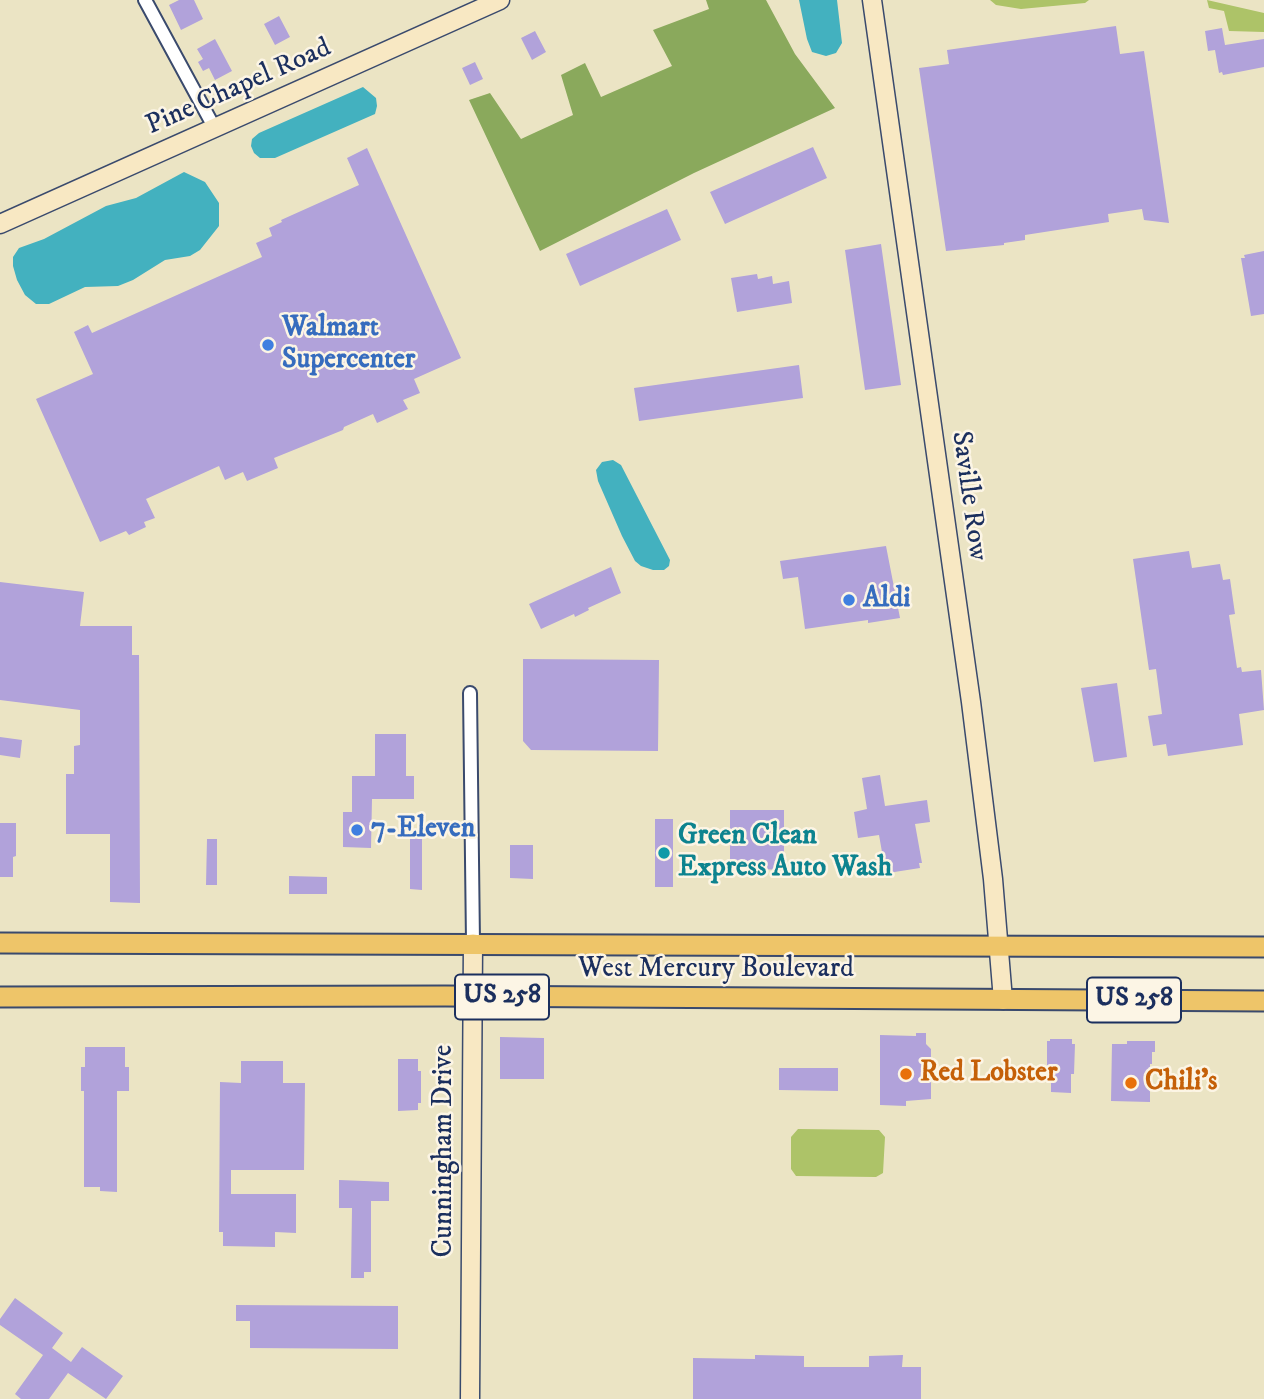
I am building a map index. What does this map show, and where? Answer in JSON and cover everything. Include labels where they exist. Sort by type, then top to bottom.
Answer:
[{"type":"main road","name":"West Mercury Boulevard","points":[[0,943],[1264,947]]},
{"type":"main road","name":"West Mercury Boulevard","points":[[0,997],[472,996],[1264,1001]]},
{"type":"street","points":[[145,0],[214,127]]},
{"type":"street","name":"Pine Chapel Road","points":[[0,224],[500,0]]},
{"type":"street","name":"Saville Row","points":[[872,0],[971,702],[1000,947],[1003,1000]]},
{"type":"street","name":"Cunningham Drive","points":[[470,693],[473,943],[470,1399]]},
{"type":"green space","points":[[706,0],[766,0],[795,54],[835,108],[694,173],[540,251],[469,100],[490,93],[521,139],[573,115],[561,75],[585,63],[601,97],[672,66],[653,30],[709,9]]},
{"type":"green space","points":[[990,0],[1089,0],[1085,3],[1021,9],[996,5]]},
{"type":"green space","points":[[1207,0],[1264,13],[1264,32],[1229,31],[1224,11],[1209,8]]},
{"type":"green space","points":[[798,1129],[879,1130],[885,1137],[883,1173],[876,1177],[796,1176],[791,1169],[791,1137]]},
{"type":"water","points":[[799,0],[837,0],[842,43],[836,53],[826,56],[812,52]]},
{"type":"water","points":[[363,87],[376,98],[375,114],[275,158],[260,158],[254,153],[252,139],[259,133]]},
{"type":"water","points":[[184,172],[205,182],[219,203],[219,226],[200,250],[190,256],[165,260],[118,286],[85,287],[49,304],[36,304],[25,295],[13,266],[13,257],[19,248],[44,239],[106,206],[136,198]]},
{"type":"water","points":[[613,460],[621,465],[670,560],[669,566],[664,570],[641,566],[635,561],[622,536],[598,481],[596,470],[602,462]]},
{"type":"building","points":[[179,0],[194,0],[203,19],[181,30],[169,5]]},
{"type":"building","points":[[279,16],[290,37],[275,45],[264,24]]},
{"type":"building","points":[[1116,26],[1120,54],[1144,51],[1169,223],[1144,220],[1142,209],[1108,214],[1109,222],[1025,235],[1025,240],[1004,245],[946,251],[919,68],[949,64],[947,50]]},
{"type":"building","points":[[1222,28],[1225,45],[1264,39],[1264,67],[1223,75],[1222,72],[1219,73],[1215,50],[1208,51],[1205,31]]},
{"type":"building","points":[[535,31],[546,52],[532,60],[521,38]]},
{"type":"building","points":[[215,39],[232,71],[215,80],[209,68],[203,71],[198,62],[203,59],[197,49]]},
{"type":"building","points":[[475,62],[483,79],[470,85],[462,68]]},
{"type":"building","points":[[813,147],[827,178],[725,224],[710,192]]},
{"type":"building","name":"Walmart Supercenter","points":[[367,148],[461,358],[414,379],[420,393],[403,400],[408,409],[377,423],[373,414],[344,427],[343,430],[274,458],[278,468],[247,481],[243,472],[225,480],[219,466],[146,499],[155,518],[144,522],[146,527],[129,535],[126,531],[100,542],[36,399],[93,374],[74,332],[88,325],[92,333],[262,257],[256,243],[272,236],[269,228],[359,185],[347,158]]},
{"type":"building","points":[[667,209],[681,240],[580,286],[566,254]]},
{"type":"building","points":[[881,244],[901,385],[865,390],[845,250]]},
{"type":"building","points":[[1264,251],[1264,314],[1251,316],[1241,258]]},
{"type":"building","points":[[757,274],[758,279],[772,276],[773,284],[789,281],[792,303],[737,312],[731,278]]},
{"type":"building","points":[[799,365],[803,398],[639,421],[634,388]]},
{"type":"building","name":"Aldi","points":[[886,546],[900,618],[805,629],[798,577],[783,579],[780,561]]},
{"type":"building","points":[[1189,551],[1192,568],[1220,564],[1223,580],[1230,579],[1235,614],[1229,615],[1237,668],[1241,667],[1242,672],[1261,670],[1264,710],[1239,714],[1243,745],[1168,756],[1166,744],[1153,746],[1148,716],[1162,714],[1156,669],[1149,670],[1133,559]]},
{"type":"building","points":[[611,567],[621,593],[575,617],[574,614],[541,629],[529,604]]},
{"type":"building","points":[[0,582],[84,592],[80,626],[132,626],[132,655],[139,655],[140,903],[110,902],[110,834],[66,834],[66,774],[74,774],[74,746],[80,745],[80,710],[0,700]]},
{"type":"building","points":[[523,659],[659,660],[658,751],[531,750],[523,741]]},
{"type":"building","points":[[1117,683],[1127,757],[1094,762],[1081,688]]},
{"type":"building","points":[[375,734],[406,734],[406,776],[414,776],[414,799],[372,799],[371,848],[343,847],[343,812],[352,812],[352,776],[375,776]]},
{"type":"building","points":[[0,737],[22,740],[20,758],[0,755]]},
{"type":"building","points":[[880,775],[885,806],[927,800],[930,822],[915,824],[922,863],[919,863],[920,868],[888,873],[879,835],[858,838],[854,812],[867,809],[862,778]]},
{"type":"building","points":[[730,810],[784,810],[784,870],[733,868],[730,865]]},
{"type":"building","name":"Green Clean Express Auto Wash","points":[[655,819],[673,819],[673,887],[655,887]]},
{"type":"building","points":[[0,823],[16,823],[13,877],[0,877]]},
{"type":"building","name":"7-Eleven","points":[[410,832],[422,833],[422,890],[410,889]]},
{"type":"building","points":[[207,839],[217,839],[217,885],[206,885]]},
{"type":"building","points":[[510,845],[533,845],[533,879],[510,878]]},
{"type":"building","points":[[289,876],[327,877],[327,894],[289,894]]},
{"type":"building","name":"Red Lobster","points":[[916,1033],[926,1033],[926,1044],[931,1049],[931,1099],[906,1101],[906,1106],[880,1105],[880,1035],[916,1036]]},
{"type":"building","points":[[500,1037],[544,1038],[544,1079],[500,1079]]},
{"type":"building","points":[[1072,1039],[1072,1044],[1075,1044],[1071,1093],[1051,1092],[1051,1075],[1047,1075],[1047,1041]]},
{"type":"building","name":"Chili's","points":[[1127,1041],[1155,1041],[1155,1052],[1152,1052],[1150,1064],[1150,1102],[1111,1101],[1112,1044],[1127,1044]]},
{"type":"building","points":[[85,1047],[125,1047],[125,1067],[129,1067],[129,1091],[117,1091],[117,1192],[100,1191],[100,1187],[84,1187],[84,1091],[81,1091],[81,1067],[85,1067]]},
{"type":"building","points":[[398,1059],[418,1059],[418,1071],[421,1071],[421,1103],[418,1103],[418,1110],[398,1111]]},
{"type":"building","points":[[241,1061],[283,1061],[283,1083],[305,1083],[304,1170],[231,1170],[231,1194],[296,1194],[296,1233],[275,1232],[275,1247],[223,1246],[223,1232],[219,1232],[220,1082],[241,1083]]},
{"type":"building","points":[[779,1068],[838,1068],[838,1091],[779,1090]]},
{"type":"building","points":[[339,1180],[389,1182],[389,1201],[371,1201],[371,1272],[364,1272],[364,1278],[351,1278],[352,1208],[339,1208]]},
{"type":"building","points":[[15,1298],[63,1333],[52,1348],[71,1362],[82,1347],[123,1376],[106,1399],[68,1373],[49,1399],[21,1399],[15,1394],[43,1355],[0,1325],[0,1319]]},
{"type":"building","points":[[236,1305],[398,1306],[398,1349],[250,1348],[250,1321],[236,1321]]},
{"type":"building","points":[[755,1355],[804,1356],[804,1367],[869,1367],[869,1356],[903,1355],[902,1367],[921,1367],[921,1399],[693,1399],[693,1358],[755,1359]]},
{"type":"place","name":"Walmart Supercenter","points":[[268,345]]},
{"type":"place","name":"Aldi","points":[[849,600]]},
{"type":"place","name":"7-Eleven","points":[[357,830]]},
{"type":"place","name":"Green Clean Express Auto Wash","points":[[664,853]]},
{"type":"place","name":"Red Lobster","points":[[906,1074]]},
{"type":"place","name":"Chili's","points":[[1131,1083]]}]
